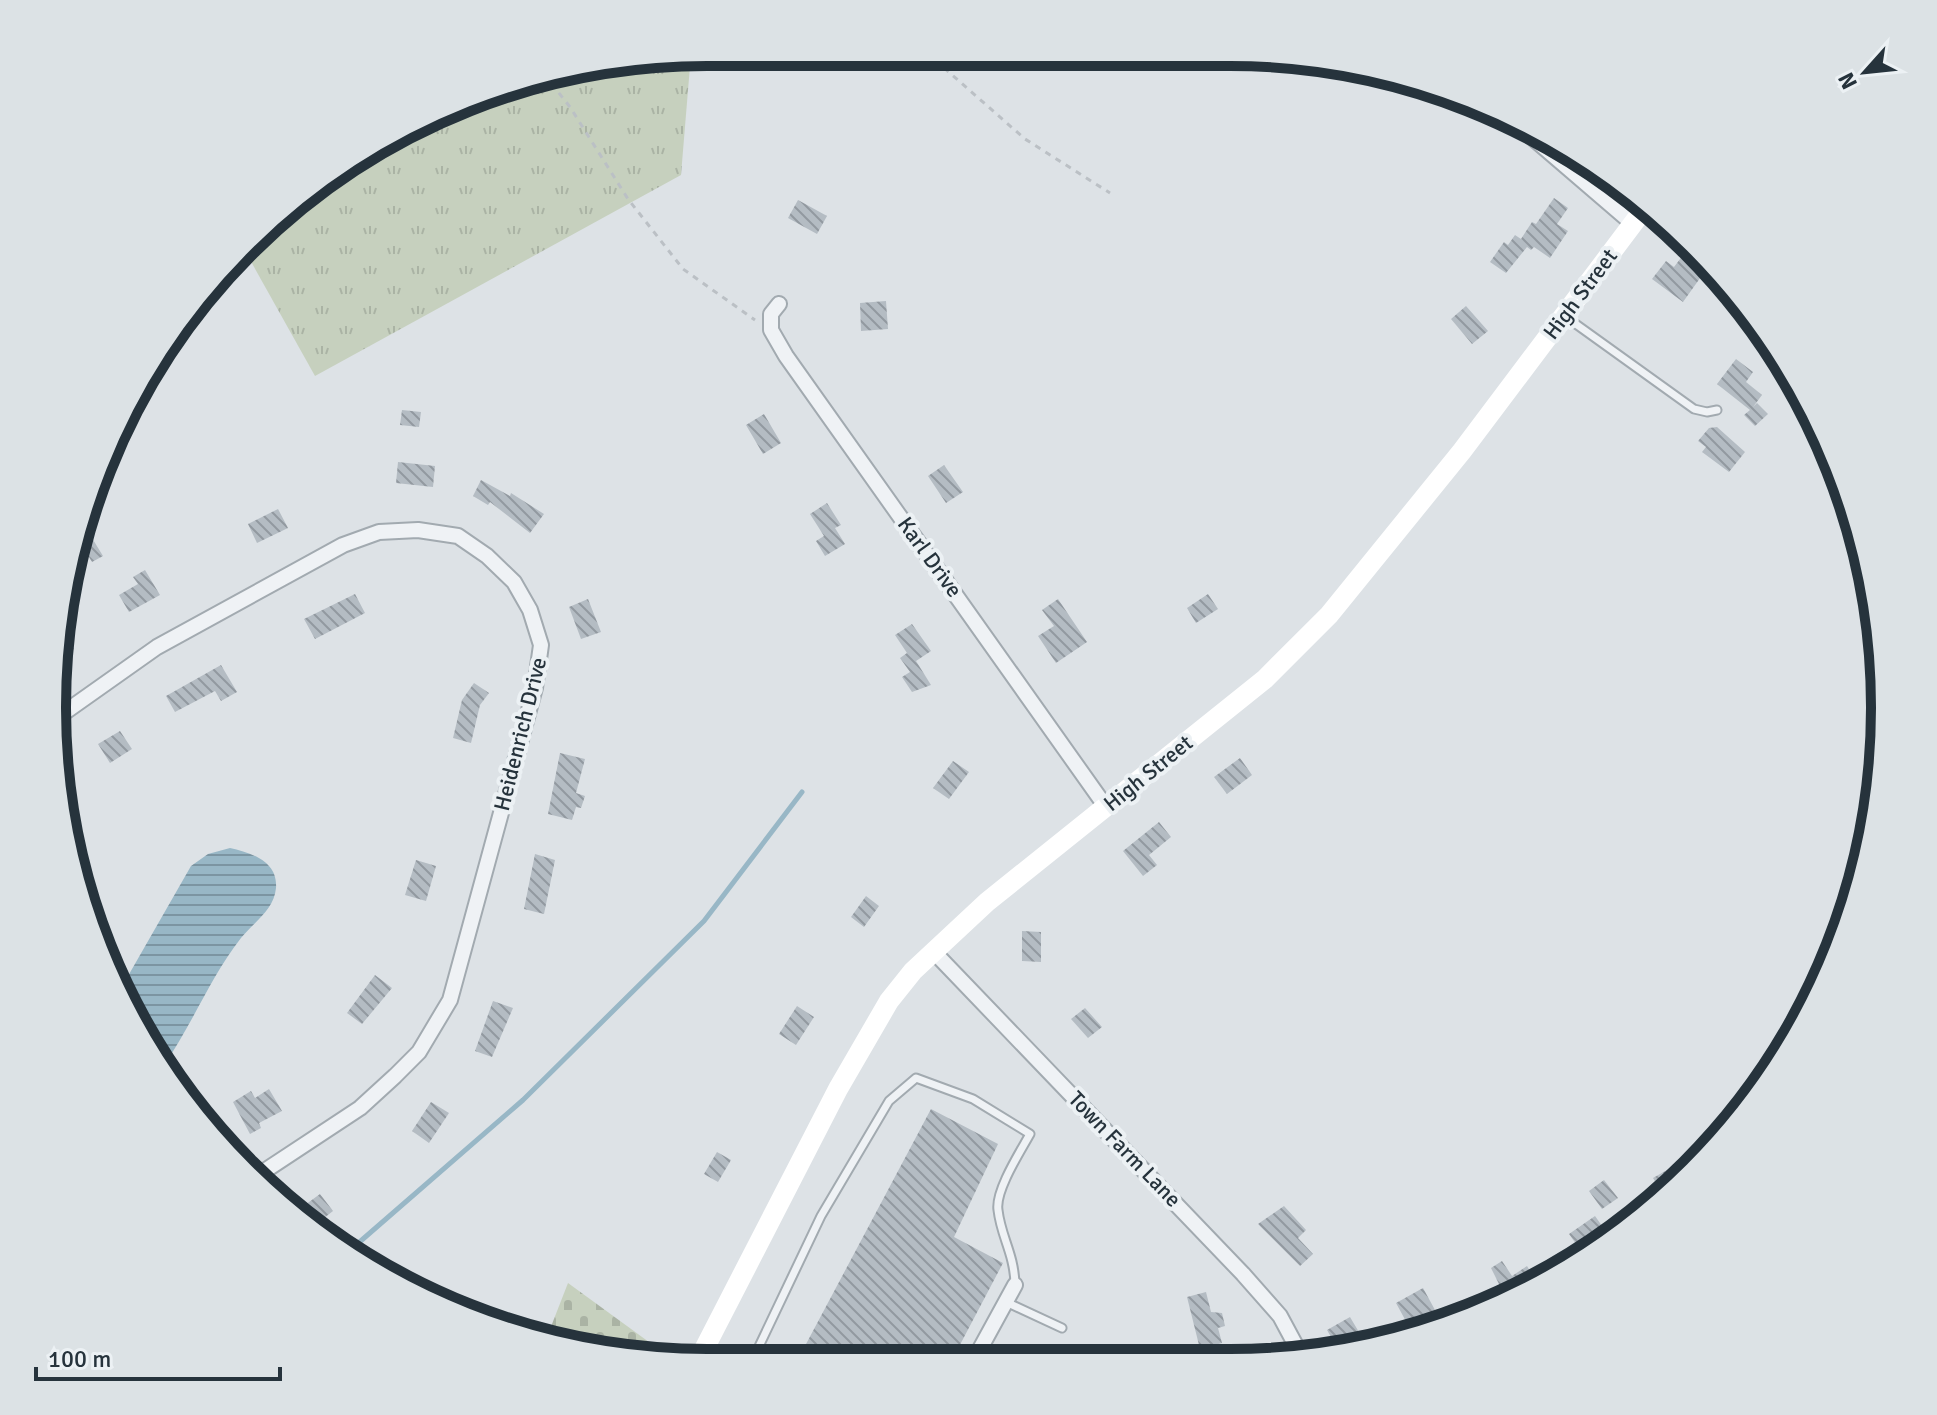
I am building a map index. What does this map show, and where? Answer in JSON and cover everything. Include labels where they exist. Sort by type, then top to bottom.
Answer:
[{"type":"main road","name":"High Street","points":[[704,1349],[865,1038],[889,1001],[934,952],[987,902],[1265,679],[1329,615],[1462,451],[1638,216]]},
{"type":"street","points":[[1564,161],[1638,216]]},
{"type":"street","points":[[773,333],[771,314],[779,304]]},
{"type":"street","name":"Karl Drive","points":[[773,333],[1106,807]]},
{"type":"street","name":"Heidenrich Drive","points":[[66,711],[157,647],[343,545],[379,532],[418,530],[458,536],[487,556],[514,582],[530,610],[541,645],[535,688],[450,1000],[419,1052],[384,1087],[360,1108],[265,1171]]},
{"type":"street","name":"Town Farm Lane","points":[[934,952],[1243,1274],[1280,1316],[1296,1346]]},
{"type":"street","points":[[980,1349],[1015,1285]]},
{"type":"lane","points":[[1564,316],[1694,409],[1707,412],[1717,410]]},
{"type":"lane","points":[[758,1349],[821,1216],[889,1101],[916,1078],[973,1099],[1030,1134],[1010,1170],[997,1208],[1014,1259],[1015,1285]]},
{"type":"lane","points":[[1006,1302],[1062,1328]]},
{"type":"path","points":[[942,66],[1025,139],[1110,193]]},
{"type":"path","points":[[553,85],[628,199],[683,269],[773,333]]},
{"type":"green space","points":[[690,66],[681,175],[315,376],[249,259],[285,225],[351,174],[424,132],[462,115],[501,100],[582,78],[624,71]]},
{"type":"green space","points":[[568,1283],[656,1347],[582,1337],[550,1329]]},
{"type":"water","points":[[230,848],[262,860],[273,871],[276,888],[272,903],[230,953],[169,1057],[126,979],[191,866],[208,854]]},
{"type":"building","points":[[1554,198],[1568,208],[1557,224],[1568,231],[1550,258],[1534,247],[1531,250],[1527,247],[1506,273],[1490,262],[1504,242],[1508,245],[1515,235],[1521,239],[1532,222],[1536,224]]},
{"type":"building","points":[[798,200],[827,216],[817,234],[788,218]]},
{"type":"building","points":[[1683,255],[1702,275],[1683,302],[1652,279],[1666,261],[1674,267]]},
{"type":"building","points":[[886,301],[888,329],[861,331],[860,303]]},
{"type":"building","points":[[1466,306],[1488,331],[1472,344],[1451,319]]},
{"type":"building","points":[[1736,359],[1753,372],[1746,382],[1762,395],[1753,407],[1757,403],[1768,414],[1755,426],[1744,415],[1750,410],[1717,384]]},
{"type":"building","points":[[402,410],[421,412],[419,427],[400,425]]},
{"type":"building","points":[[764,414],[781,443],[763,454],[746,425]]},
{"type":"building","points":[[1717,427],[1745,452],[1729,472],[1702,452],[1706,447],[1698,441],[1709,428]]},
{"type":"building","points":[[398,462],[435,466],[433,487],[396,483]]},
{"type":"building","points":[[944,465],[963,492],[946,503],[928,476]]},
{"type":"building","points":[[481,480],[510,496],[511,493],[544,514],[530,533],[490,502],[488,505],[473,496]]},
{"type":"building","points":[[827,503],[841,525],[835,528],[845,544],[825,556],[816,541],[824,536],[810,514]]},
{"type":"building","points":[[278,509],[288,528],[257,543],[248,524]]},
{"type":"building","points":[[92,538],[103,556],[92,562],[85,551],[88,540]]},
{"type":"building","points":[[145,570],[160,595],[129,612],[119,595],[138,584],[133,577]]},
{"type":"building","points":[[355,594],[365,613],[315,639],[304,619]]},
{"type":"building","points":[[1208,594],[1218,609],[1196,623],[1187,608]]},
{"type":"building","points":[[588,599],[601,632],[581,639],[569,607]]},
{"type":"building","points":[[1058,599],[1087,642],[1056,663],[1038,636],[1054,626],[1042,610]]},
{"type":"building","points":[[912,624],[931,651],[916,661],[931,685],[912,692],[902,677],[910,672],[900,658],[907,653],[895,635]]},
{"type":"building","points":[[221,665],[237,692],[221,701],[215,691],[175,712],[166,696]]},
{"type":"building","points":[[474,683],[489,693],[480,705],[471,743],[453,738],[462,700]]},
{"type":"building","points":[[120,731],[132,749],[110,763],[98,744]]},
{"type":"building","points":[[560,753],[585,759],[576,793],[585,796],[581,808],[576,807],[572,820],[548,814]]},
{"type":"building","points":[[1240,758],[1252,775],[1227,794],[1214,777]]},
{"type":"building","points":[[953,761],[969,772],[949,799],[933,788]]},
{"type":"building","points":[[1159,822],[1171,837],[1149,855],[1157,865],[1143,876],[1123,851]]},
{"type":"building","points":[[535,854],[555,860],[544,914],[524,909]]},
{"type":"building","points":[[416,860],[436,866],[426,901],[405,895]]},
{"type":"building","points":[[866,896],[879,906],[864,927],[851,917]]},
{"type":"building","points":[[1022,931],[1041,932],[1041,962],[1022,961]]},
{"type":"building","points":[[375,975],[392,988],[362,1024],[347,1013]]},
{"type":"building","points":[[493,1001],[513,1008],[492,1057],[475,1051]]},
{"type":"building","points":[[797,1006],[814,1017],[796,1045],[779,1034]]},
{"type":"building","points":[[1085,1008],[1102,1027],[1088,1038],[1071,1019]]},
{"type":"building","points":[[269,1089],[282,1111],[259,1123],[261,1128],[250,1134],[233,1102],[251,1091],[255,1098]]},
{"type":"building","points":[[431,1102],[449,1113],[429,1143],[412,1131]]},
{"type":"building","points":[[931,1109],[998,1144],[954,1237],[1003,1263],[958,1349],[803,1349]]},
{"type":"building","points":[[717,1152],[731,1160],[718,1182],[704,1174]]},
{"type":"building","points":[[1681,1162],[1657,1185],[1653,1178]]},
{"type":"building","points":[[1604,1180],[1618,1198],[1602,1209],[1589,1191]]},
{"type":"building","points":[[320,1194],[333,1211],[322,1220],[304,1206]]},
{"type":"building","points":[[1284,1206],[1306,1230],[1298,1238],[1313,1254],[1300,1266],[1258,1224]]},
{"type":"building","points":[[1595,1216],[1604,1228],[1578,1246],[1569,1234]]},
{"type":"building","points":[[1502,1261],[1512,1276],[1527,1266],[1531,1273],[1501,1288],[1491,1268]]},
{"type":"building","points":[[1423,1288],[1435,1310],[1407,1324],[1396,1303]]},
{"type":"building","points":[[1206,1292],[1211,1312],[1222,1313],[1225,1326],[1218,1328],[1222,1343],[1200,1349],[1187,1297]]},
{"type":"building","points":[[1350,1317],[1361,1336],[1333,1341],[1327,1330]]},
{"type":"waterway","points":[[357,1244],[523,1100],[704,921],[802,792]]}]
